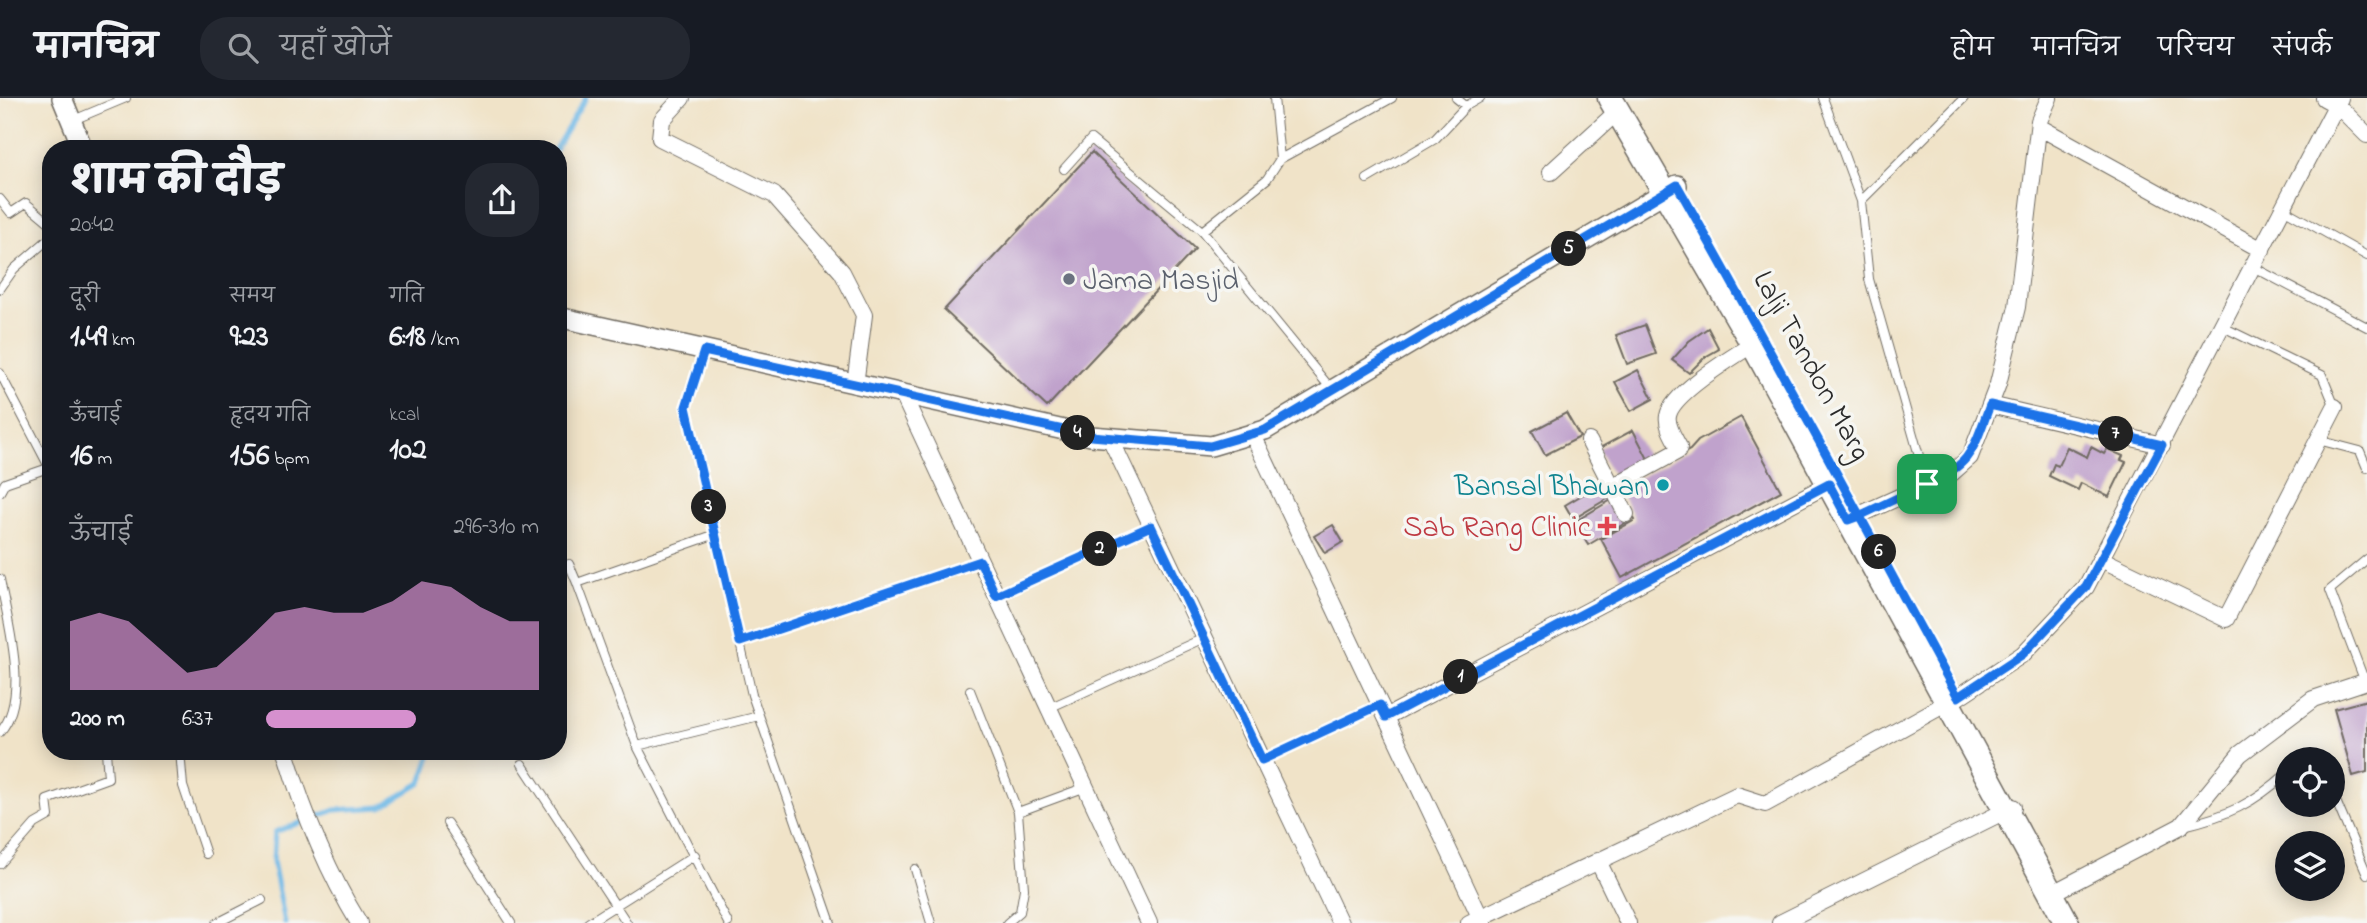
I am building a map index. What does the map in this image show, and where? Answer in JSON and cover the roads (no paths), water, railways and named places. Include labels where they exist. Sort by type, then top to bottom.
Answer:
[{"type":"main road","name":"Lalji Tandon Marg","points":[[1618,102],[1671,188],[2057,892],[2080,923]]},
{"type":"main road","name":"Lalji Tandon Marg","points":[[1671,188],[1829,484],[1854,518]]},
{"type":"main road","name":"Lalji Tandon Marg","points":[[2057,892],[2067,923]]},
{"type":"street","points":[[62,98],[79,140]]},
{"type":"street","points":[[682,98],[662,120],[660,138],[774,195],[842,272],[864,315],[855,385]]},
{"type":"street","points":[[1854,518],[1952,473],[1970,457],[1990,405],[2017,307],[2039,127],[2049,98]]},
{"type":"street","points":[[1252,433],[1478,921],[1737,795],[1765,804],[1953,700],[2023,654],[2086,587],[2283,209],[2334,100],[2367,135]]},
{"type":"street","points":[[1551,172],[1618,102]]},
{"type":"street","points":[[2039,127],[2262,250]]},
{"type":"street","points":[[567,319],[903,396],[1110,438],[1210,446],[1265,430],[1671,188]]},
{"type":"street","points":[[1612,486],[1678,451],[1679,447],[1668,422],[1669,411],[1705,375],[1753,344]]},
{"type":"street","points":[[903,396],[1149,923]]},
{"type":"street","points":[[1990,405],[2162,445]]},
{"type":"street","points":[[2101,559],[2226,619],[2335,407]]},
{"type":"street","points":[[1110,438],[1340,923]]},
{"type":"street","points":[[1589,441],[1626,514]]},
{"type":"street","points":[[1383,711],[1829,484]]},
{"type":"street","points":[[2057,892],[2181,826],[2240,754],[2314,699],[2366,681]]},
{"type":"street","points":[[288,760],[302,804],[335,884],[359,923]]},
{"type":"street","points":[[1780,923],[2011,808]]},
{"type":"street","points":[[1598,861],[1628,923]]},
{"type":"lane","points":[[71,121],[126,98]]},
{"type":"lane","points":[[1274,98],[1280,159]]},
{"type":"lane","points":[[1202,231],[1267,179],[1280,159],[1392,98]]},
{"type":"lane","points":[[1456,98],[1466,106]]},
{"type":"lane","points":[[1367,179],[1435,139],[1466,106],[1480,98]]},
{"type":"lane","points":[[1823,98],[1861,201],[1869,279],[1927,484]]},
{"type":"lane","points":[[1861,201],[1964,98]]},
{"type":"lane","points":[[1064,169],[1091,139],[1202,231],[1332,390]]},
{"type":"lane","points":[[0,199],[11,213],[26,203],[42,216]]},
{"type":"lane","points":[[2283,209],[2367,256]]},
{"type":"lane","points":[[0,289],[14,269],[42,245]]},
{"type":"lane","points":[[2253,267],[2367,327]]},
{"type":"lane","points":[[2222,327],[2322,375],[2335,407]]},
{"type":"lane","points":[[704,351],[686,407],[759,716],[831,923]]},
{"type":"lane","points":[[0,373],[42,452]]},
{"type":"lane","points":[[2318,440],[2360,451],[2367,468]]},
{"type":"lane","points":[[0,492],[5,483],[42,470]]},
{"type":"lane","points":[[996,596],[1151,526]]},
{"type":"lane","points":[[577,583],[716,534]]},
{"type":"lane","points":[[2366,681],[2330,590],[2367,559]]},
{"type":"lane","points":[[740,642],[980,561]]},
{"type":"lane","points":[[567,565],[569,564],[577,583],[637,746],[728,923]]},
{"type":"lane","points":[[0,579],[18,678],[6,726],[0,732]]},
{"type":"lane","points":[[1049,709],[1204,638]]},
{"type":"lane","points":[[970,690],[1018,812],[1024,889],[1020,912],[1007,923]]},
{"type":"lane","points":[[1262,760],[1383,711]]},
{"type":"lane","points":[[637,746],[759,716]]},
{"type":"lane","points":[[0,864],[35,824],[49,816],[47,800],[108,778],[107,760]]},
{"type":"lane","points":[[181,760],[183,786],[206,854]]},
{"type":"lane","points":[[522,764],[627,923]]},
{"type":"lane","points":[[2181,826],[2224,816],[2261,797],[2275,784]]},
{"type":"lane","points":[[1018,812],[1086,787]]},
{"type":"lane","points":[[2343,817],[2367,874]]},
{"type":"lane","points":[[447,823],[511,923]]},
{"type":"lane","points":[[588,923],[695,855]]},
{"type":"lane","points":[[915,869],[931,923]]},
{"type":"lane","points":[[217,923],[262,900]]},
{"type":"waterway","points":[[560,140],[586,98]]},
{"type":"waterway","points":[[285,923],[273,861],[275,832],[335,810],[381,807],[421,783],[429,760]]},
{"type":"place","name":"Jama Masjid","points":[[1069,279]]},
{"type":"place","name":"Bansal Bhawan","points":[[1663,485]]},
{"type":"place","name":"Sab Rang Clinic","points":[[1607,526]]}]
